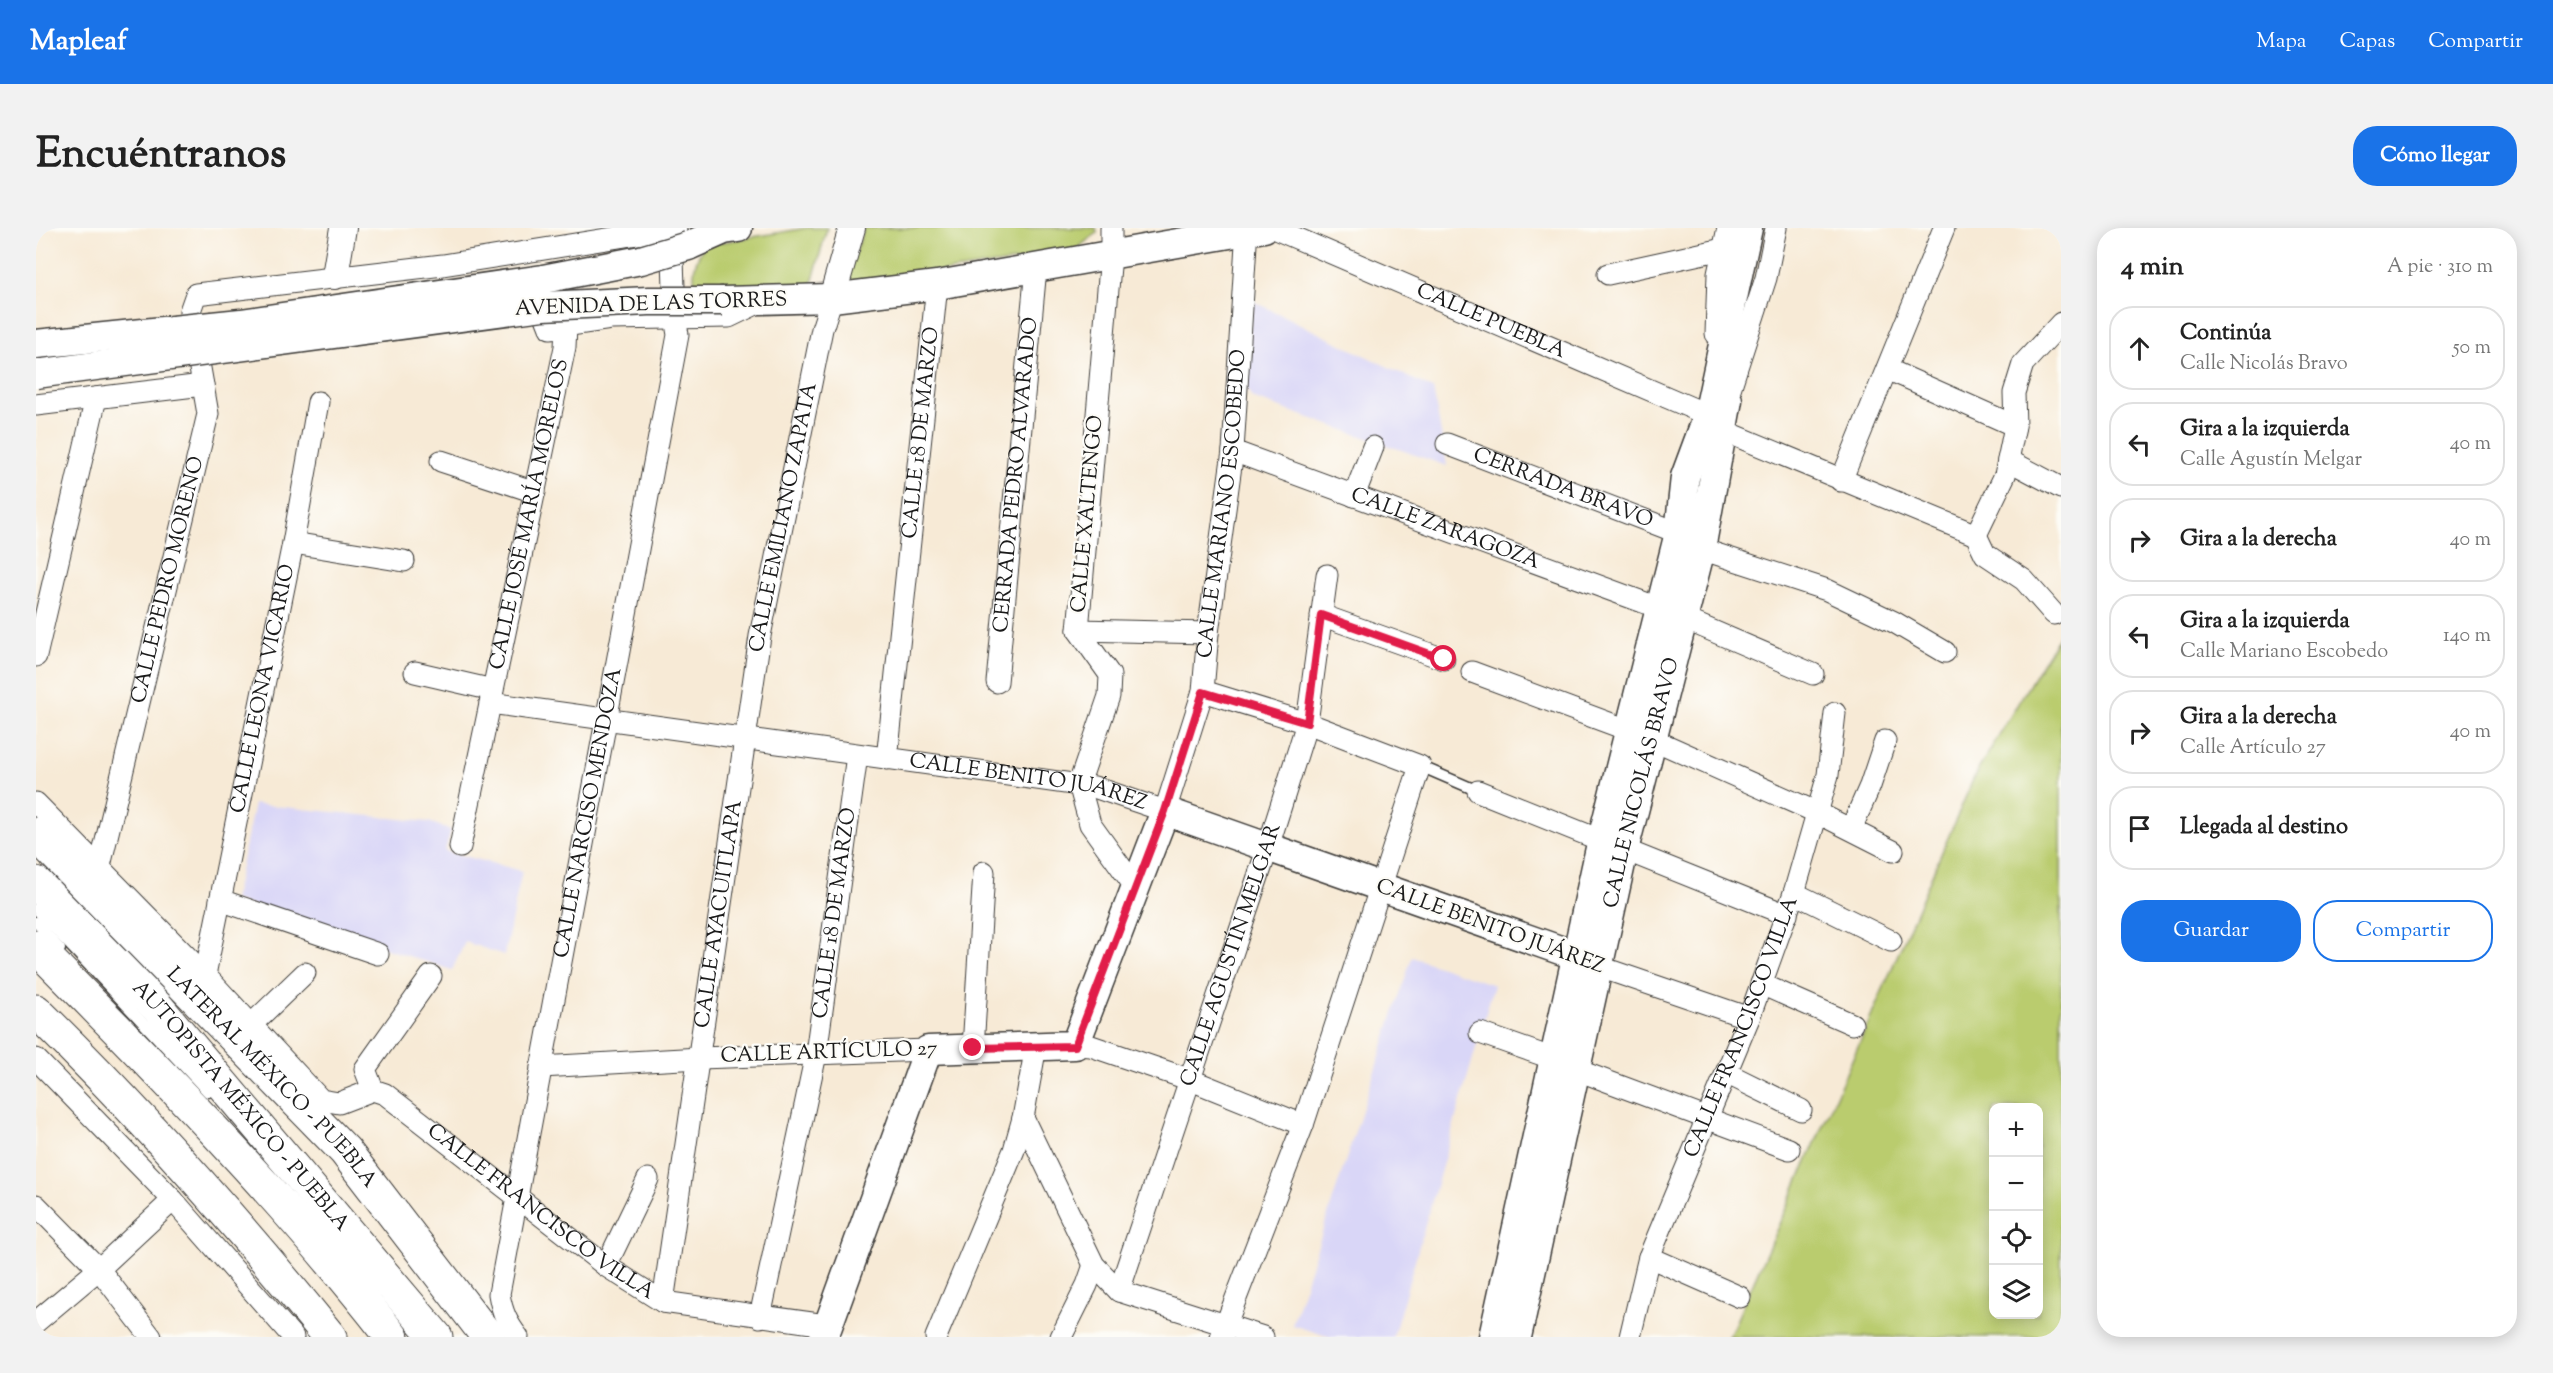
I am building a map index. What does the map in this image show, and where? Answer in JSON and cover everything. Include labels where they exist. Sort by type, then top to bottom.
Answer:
[{"type":"highway","name":"LATERAL MÉXICO - PUEBLA","points":[[36,834],[345,1151],[489,1323]]},
{"type":"highway","name":"AUTOPISTA MÉXICO - PUEBLA","points":[[36,883],[158,1008],[436,1337]]},
{"type":"highway","name":"AUTOPISTA MÉXICO - PUEBLA","points":[[36,947],[216,1131],[306,1232],[392,1337]]},
{"type":"highway","points":[[36,1011],[149,1126],[221,1206],[330,1337]]},
{"type":"main road","name":"CALLE NICOLÁS BRAVO","points":[[1718,406],[1748,228]]},
{"type":"main road","name":"CALLE NICOLÁS BRAVO","points":[[1517,1337],[1566,1065],[1613,844],[1690,541],[1685,477],[1718,406],[1763,228]]},
{"type":"main road","name":"AVENIDA DE LAS TORRES","points":[[36,344],[241,323],[543,279],[641,260],[679,234],[727,229]]},
{"type":"main road","name":"AVENIDA DE LAS TORRES","points":[[36,374],[246,348],[543,306],[649,301],[832,298],[937,285],[1036,268],[1111,241],[1258,229]]},
{"type":"main road","name":"CALLE BENITO JUÁREZ","points":[[1165,811],[1381,886],[1588,962]]},
{"type":"main road","name":"CALLE MARIANO ESCOBEDO","points":[[1075,1046],[1165,811]]},
{"type":"main road","name":"CALLE ARTÍCULO 27","points":[[928,1050],[1075,1046]]},
{"type":"main road","points":[[825,1331],[928,1050]]},
{"type":"main road","name":"CALLE NICOLÁS BRAVO","points":[[1493,1337],[1566,1065]]},
{"type":"street","points":[[343,228],[335,276],[443,265],[521,252],[679,234]]},
{"type":"street","points":[[832,298],[852,228]]},
{"type":"street","points":[[1718,406],[1718,274],[1728,228]]},
{"type":"street","points":[[1718,406],[1766,278],[1776,228]]},
{"type":"street","points":[[1840,481],[1944,228]]},
{"type":"street","name":"CALLE PUEBLA","points":[[1258,229],[1718,406],[1840,481],[1976,535]]},
{"type":"street","name":"CALLE MARIANO ESCOBEDO","points":[[1165,811],[1203,692],[1208,633],[1233,451],[1258,229]]},
{"type":"street","name":"CALLE NARCISO MENDOZA","points":[[489,1323],[499,1294],[518,1195],[604,720],[678,335],[675,316],[679,234]]},
{"type":"street","name":"CALLE XALTENGO","points":[[1079,784],[1109,696],[1110,675],[1078,630],[1111,241]]},
{"type":"street","points":[[1608,274],[1723,249]]},
{"type":"street","points":[[521,252],[550,328],[611,319],[675,316],[729,317],[765,300]]},
{"type":"street","name":"CERRADA PEDRO ALVARADO","points":[[997,682],[1036,268]]},
{"type":"street","name":"CALLE PEDRO MORENO","points":[[100,866],[208,414],[190,311],[196,294],[335,276]]},
{"type":"street","name":"CALLE 18 DE MARZO","points":[[887,759],[937,285]]},
{"type":"street","name":"CALLE EMILIANO ZAPATA","points":[[745,740],[760,636],[822,329],[832,298]]},
{"type":"street","name":"CALLE JOSÉ MARÍA MORELOS","points":[[460,847],[565,347],[566,326]]},
{"type":"street","points":[[2055,614],[2024,580],[1985,554],[1976,535],[2005,475],[2015,426],[2014,393],[2023,364],[2058,333]]},
{"type":"street","points":[[1887,369],[2015,426]]},
{"type":"street","points":[[36,405],[203,385]]},
{"type":"street","points":[[36,656],[96,398]]},
{"type":"street","name":"CALLE LEONA VICARIO","points":[[205,975],[293,543],[318,402]]},
{"type":"street","name":"CERRADA BRAVO","points":[[1447,444],[1690,541]]},
{"type":"street","points":[[1354,496],[1373,447]]},
{"type":"street","name":"CALLE ZARAGOZA","points":[[1233,451],[1670,614],[1813,674]]},
{"type":"street","points":[[2008,460],[2061,488]]},
{"type":"street","points":[[441,461],[535,492]]},
{"type":"street","points":[[1690,541],[1827,590],[1894,622],[1945,652]]},
{"type":"street","points":[[293,543],[404,561]]},
{"type":"street","name":"CALLE AGUSTÍN MELGAR","points":[[1119,1291],[1191,1080],[1307,723],[1327,575]]},
{"type":"street","points":[[1321,615],[1444,659]]},
{"type":"street","points":[[1078,630],[1208,633]]},
{"type":"street","name":"CALLE BENITO JUÁREZ","points":[[415,672],[492,696],[604,720],[1079,784],[1165,811]]},
{"type":"street","name":"CALLE NICOLÁS BRAVO","points":[[1472,672],[1641,734]]},
{"type":"street","points":[[1203,692],[1307,723],[1420,766],[1303,1125],[1223,1332]]},
{"type":"street","name":"CALLE FRANCISCO VILLA","points":[[1630,1337],[1649,1257],[1749,1018],[1787,915],[1828,775],[1834,713]]},
{"type":"street","points":[[1641,734],[1818,813],[1893,851]]},
{"type":"street","name":"CALLE AYACUITLAPA","points":[[663,1302],[745,740]]},
{"type":"street","points":[[1851,829],[1870,786],[1885,741]]},
{"type":"street","name":"CALLE 18 DE MARZO","points":[[760,1317],[816,1054],[857,754]]},
{"type":"street","points":[[1079,784],[1090,824],[1136,888]]},
{"type":"street","points":[[1478,791],[1787,915]]},
{"type":"street","points":[[36,803],[205,975],[321,1100],[339,1103],[373,1090],[365,1069],[431,976]]},
{"type":"street","points":[[973,1048],[984,872]]},
{"type":"street","points":[[1794,893],[1891,941]]},
{"type":"street","points":[[220,900],[378,954]]},
{"type":"street","name":"CALLE BENITO JUÁREZ","points":[[1588,962],[1749,1018]]},
{"type":"street","points":[[251,1024],[305,973]]},
{"type":"street","points":[[1761,984],[1852,1024]]},
{"type":"street","points":[[1480,1033],[1789,1149]]},
{"type":"street","points":[[936,1337],[1014,1150],[1023,1118],[1036,1046]]},
{"type":"street","name":"CALLE ARTÍCULO 27","points":[[1075,1046],[1091,1046],[1191,1080],[1303,1125]]},
{"type":"street","name":"CALLE ARTÍCULO 27","points":[[541,1067],[700,1058],[928,1050]]},
{"type":"street","points":[[36,1059],[173,1200],[293,1337]]},
{"type":"street","points":[[1726,1073],[1801,1110]]},
{"type":"street","name":"CALLE FRANCISCO VILLA","points":[[373,1090],[385,1094],[518,1195],[606,1266],[663,1302],[760,1317],[825,1331]]},
{"type":"street","points":[[1023,1118],[1094,1265],[1119,1291],[1223,1332],[1263,1337]]},
{"type":"street","points":[[606,1266],[648,1179]]},
{"type":"street","points":[[36,1322],[99,1269],[173,1200]]},
{"type":"street","points":[[36,1205],[99,1269],[151,1337]]},
{"type":"street","points":[[1649,1257],[1740,1297]]},
{"type":"street","points":[[1061,1337],[1087,1285],[1094,1265]]},
{"type":"street","points":[[489,1323],[507,1324],[518,1337]]},
{"type":"lane","points":[[1420,766],[1478,791]]},
{"type":"lane","points":[[36,909],[220,1104]]},
{"type":"lane","points":[[36,922],[337,1251],[405,1337]]},
{"type":"lane","points":[[260,1147],[332,1224],[424,1337]]},
{"type":"shaded area","points":[[1253,301],[1433,389],[1447,466],[1252,398],[1243,382]]},
{"type":"shaded area","points":[[254,804],[429,822],[451,830],[445,851],[522,871],[504,955],[465,942],[452,970],[234,900]]},
{"type":"shaded area","points":[[1412,957],[1494,985],[1393,1337],[1331,1337],[1292,1325]]},
{"type":"green space","points":[[807,228],[827,228],[811,287],[700,295],[695,282],[694,270],[705,245]]},
{"type":"green space","points":[[864,228],[1096,228],[1097,233],[1071,253],[844,286]]},
{"type":"green space","points":[[2061,632],[2061,1337],[1729,1337],[1975,775]]},
{"type":"route","points":[[973,1048],[1075,1046],[1165,811],[1203,692],[1307,723],[1321,615],[1444,659]]}]
